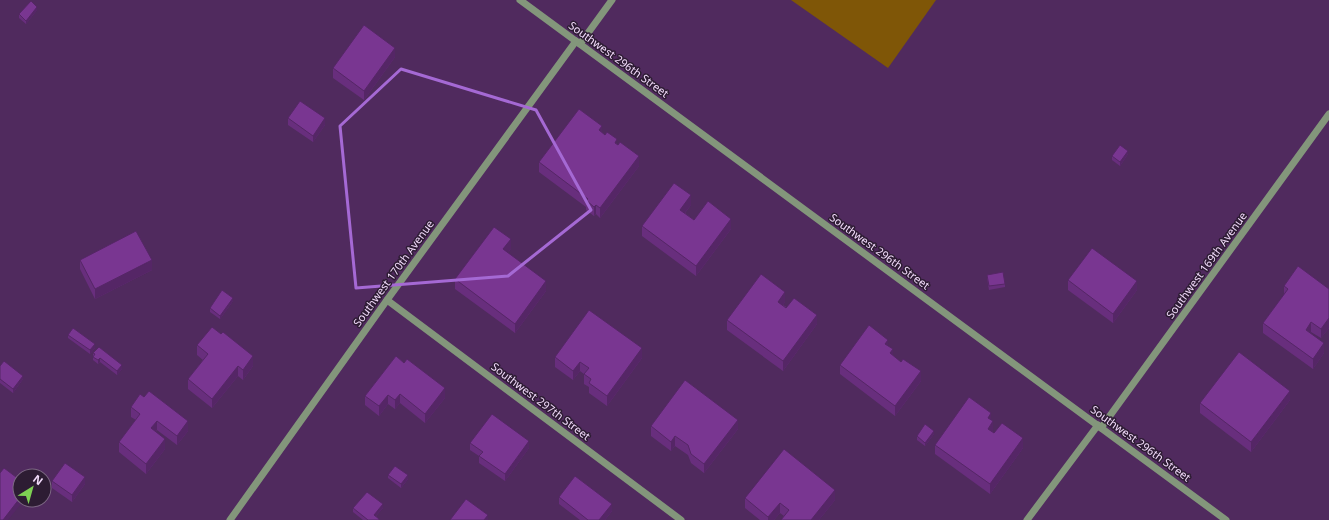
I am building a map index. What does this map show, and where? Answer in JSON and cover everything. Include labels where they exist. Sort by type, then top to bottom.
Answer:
[{"type":"street","name":"Southwest 296th Street","points":[[520,0],[1226,520]]},
{"type":"street","name":"Southwest 170th Avenue","points":[[230,520],[387,300],[578,42],[612,0]]},
{"type":"street","name":"Southwest 169th Avenue","points":[[1027,520],[1099,427],[1329,114]]},
{"type":"street","name":"Southwest 297th Street","points":[[387,300],[681,520]]},
{"type":"highlighted area","points":[[401,69],[536,110],[591,210],[508,276],[356,288],[340,126]]},
{"type":"shaded area","points":[[791,0],[936,0],[888,68]]},
{"type":"building","points":[[31,1],[37,7],[26,21],[19,14]]},
{"type":"building","points":[[364,25],[395,48],[364,91],[333,68]]},
{"type":"building","points":[[300,101],[325,118],[313,136],[288,118]]},
{"type":"building","points":[[579,109],[602,126],[599,130],[605,135],[607,132],[617,139],[615,143],[618,145],[620,142],[639,156],[600,208],[596,205],[594,207],[586,200],[588,199],[539,162]]},
{"type":"building","points":[[1120,145],[1128,151],[1120,162],[1112,156]]},
{"type":"building","points":[[674,183],[691,195],[680,210],[694,220],[708,201],[731,219],[696,266],[642,226]]},
{"type":"building","points":[[494,227],[511,239],[503,249],[546,281],[515,324],[455,279]]},
{"type":"building","points":[[136,231],[152,260],[95,289],[80,260]]},
{"type":"building","points":[[1092,248],[1137,281],[1113,314],[1068,280]]},
{"type":"building","points":[[1298,266],[1329,289],[1329,318],[1321,329],[1311,322],[1306,330],[1324,343],[1313,359],[1263,323],[1288,289],[1284,286]]},
{"type":"building","points":[[1003,272],[1005,284],[989,286],[987,275]]},
{"type":"building","points":[[761,274],[785,292],[778,302],[786,308],[794,298],[817,315],[783,361],[727,320]]},
{"type":"building","points":[[222,290],[233,298],[220,316],[210,308]]},
{"type":"building","points":[[589,310],[642,348],[607,396],[589,383],[591,379],[584,374],[589,368],[580,362],[573,371],[555,357]]},
{"type":"building","points":[[869,325],[888,340],[885,344],[893,349],[890,353],[901,362],[903,359],[921,371],[895,406],[840,365]]},
{"type":"building","points":[[212,327],[221,334],[223,332],[253,356],[243,370],[238,366],[212,399],[188,379],[208,354],[197,345]]},
{"type":"building","points":[[73,328],[95,344],[90,350],[68,335]]},
{"type":"building","points":[[99,347],[122,365],[117,371],[100,358],[98,360],[93,357],[95,354],[93,353]]},
{"type":"building","points":[[1239,352],[1290,391],[1251,442],[1200,403]]},
{"type":"building","points":[[396,356],[404,363],[407,359],[445,388],[425,414],[400,394],[395,400],[388,395],[379,406],[365,396]]},
{"type":"building","points":[[4,361],[23,376],[13,389],[0,379],[0,366]]},
{"type":"building","points":[[685,380],[738,420],[704,464],[691,454],[688,445],[675,436],[671,442],[651,426]]},
{"type":"building","points":[[149,391],[188,421],[177,436],[157,421],[151,428],[165,439],[146,464],[119,442],[140,414],[131,407],[140,394],[144,397]]},
{"type":"building","points":[[969,397],[991,413],[988,418],[993,421],[988,429],[994,433],[1002,423],[1023,438],[990,484],[935,445]]},
{"type":"building","points":[[492,414],[529,441],[505,474],[479,456],[483,452],[470,443]]},
{"type":"building","points":[[925,424],[934,431],[925,443],[917,436]]},
{"type":"building","points":[[784,449],[835,490],[811,520],[781,520],[789,510],[780,503],[768,517],[745,498]]},
{"type":"building","points":[[65,463],[85,477],[72,495],[52,481]]},
{"type":"building","points":[[395,466],[408,475],[401,484],[388,475]]},
{"type":"building","points":[[4,468],[12,474],[12,508],[3,520],[0,520],[0,473]]},
{"type":"building","points":[[575,476],[612,504],[599,520],[588,520],[559,497]]},
{"type":"building","points":[[367,492],[383,504],[374,515],[379,520],[368,520],[353,508]]},
{"type":"building","points":[[466,499],[488,515],[484,520],[450,520]]}]
